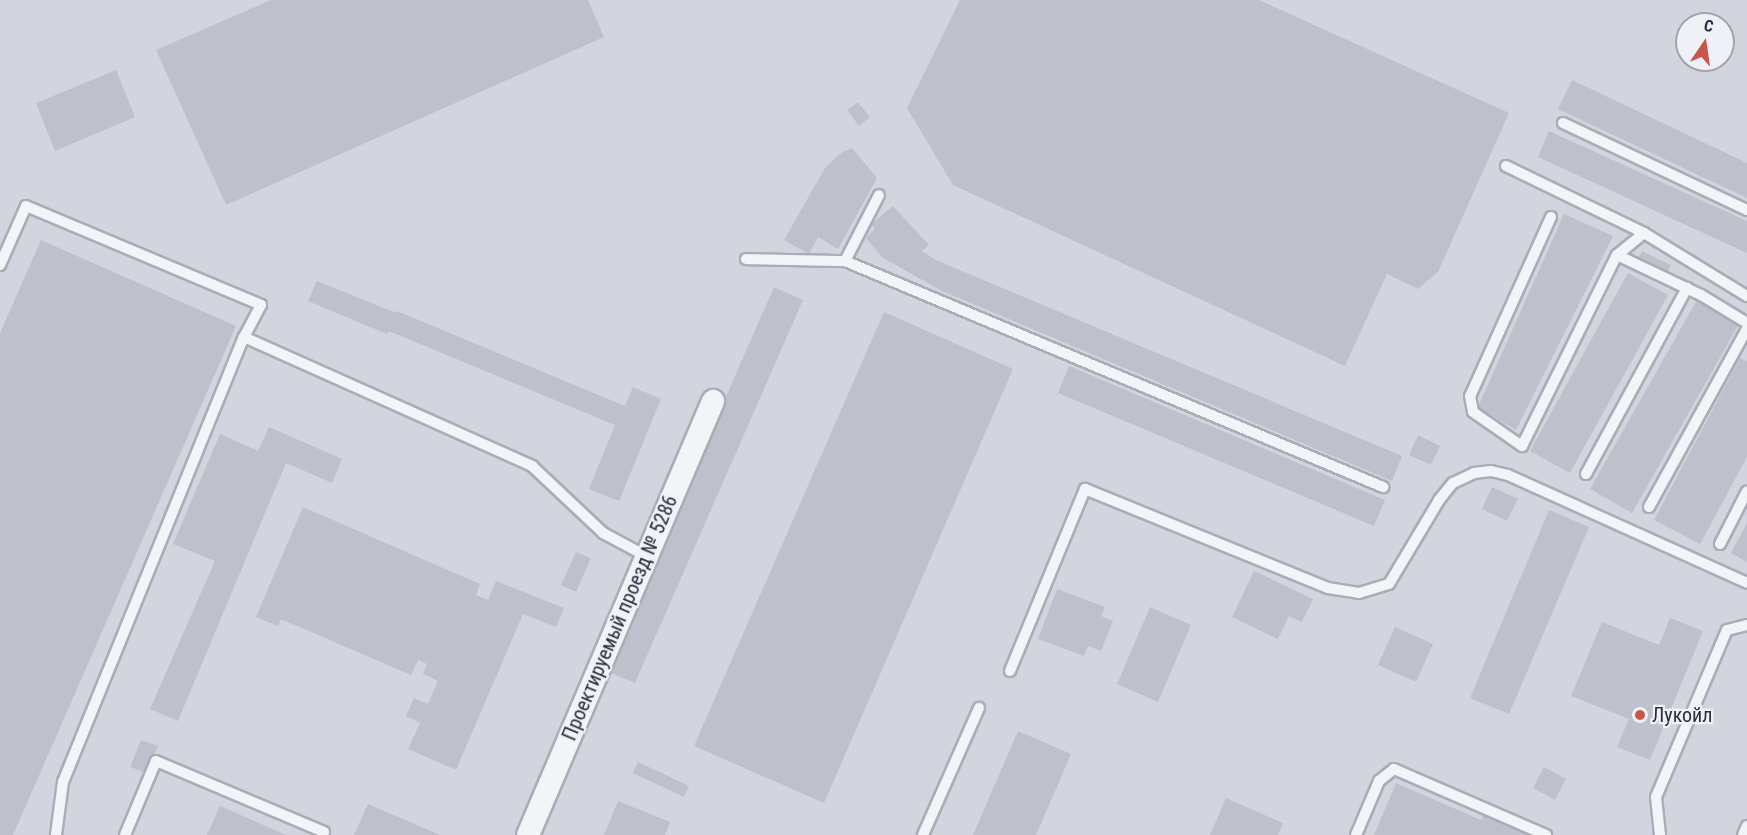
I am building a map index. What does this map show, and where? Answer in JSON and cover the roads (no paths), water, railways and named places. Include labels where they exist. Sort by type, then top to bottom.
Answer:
[{"type":"street","name":"Проектируемый проезд № 5286","points":[[528,835],[713,401]]},
{"type":"lane","points":[[1563,123],[1747,210]]},
{"type":"lane","points":[[1506,166],[1644,233],[1747,296]]},
{"type":"lane","points":[[845,261],[879,195]]},
{"type":"lane","points":[[0,265],[26,206],[261,305],[244,337],[63,782],[56,835]]},
{"type":"lane","points":[[1551,217],[1470,396],[1473,412],[1522,446],[1617,255],[1644,233]]},
{"type":"lane","points":[[1617,255],[1686,288],[1747,323]]},
{"type":"lane","points":[[746,259],[845,261],[1383,487]]},
{"type":"lane","points":[[1586,474],[1686,288]]},
{"type":"lane","points":[[1650,507],[1747,329]]},
{"type":"lane","points":[[244,337],[532,466],[603,533],[646,556]]},
{"type":"lane","points":[[1011,671],[1085,489],[1328,588],[1359,594],[1389,584],[1439,500],[1453,483],[1474,473],[1491,471],[1508,475],[1747,583]]},
{"type":"lane","points":[[1720,544],[1747,491]]},
{"type":"lane","points":[[1660,835],[1656,797],[1727,630],[1747,624]]},
{"type":"lane","points":[[923,835],[979,708]]},
{"type":"lane","points":[[124,835],[156,761],[324,832],[323,835]]},
{"type":"lane","points":[[1356,835],[1379,781],[1394,769],[1546,835]]},
{"type":"lane","points":[[1743,835],[1747,826]]},
{"type":"place","name":"Лукойл","points":[[1640,715]]}]
